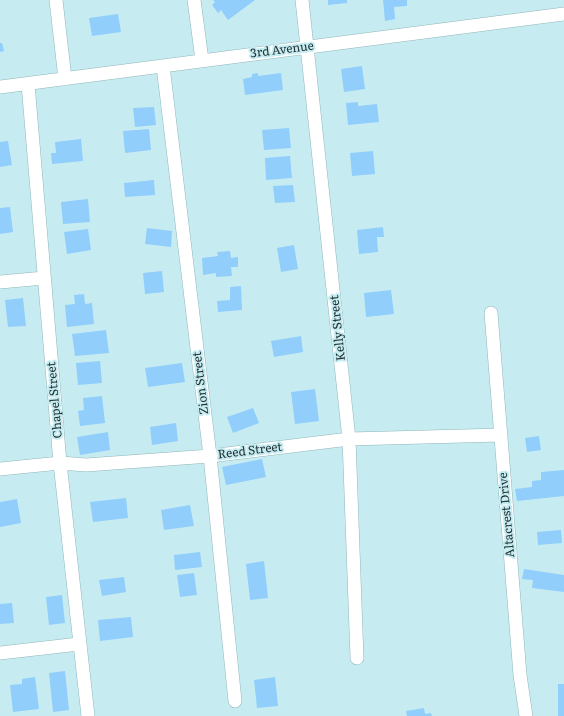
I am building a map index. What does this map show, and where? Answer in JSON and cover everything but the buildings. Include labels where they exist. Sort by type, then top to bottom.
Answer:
[{"type":"street","points":[[56,0],[65,79]]},
{"type":"street","points":[[194,0],[202,60]]},
{"type":"street","name":"Kelly Street","points":[[302,0],[349,439],[357,658]]},
{"type":"street","name":"3rd Avenue","points":[[0,87],[564,14]]},
{"type":"street","name":"Zion Street","points":[[163,66],[210,456],[235,701]]},
{"type":"street","name":"Chapel Street","points":[[28,84],[60,463],[88,716]]},
{"type":"street","points":[[0,282],[44,278]]},
{"type":"street","name":"Altacrest Drive","points":[[491,313],[520,668],[526,716]]},
{"type":"street","name":"Reed Street","points":[[0,469],[60,463],[86,465],[210,456],[349,439],[501,435]]},
{"type":"street","points":[[0,653],[79,644]]}]
